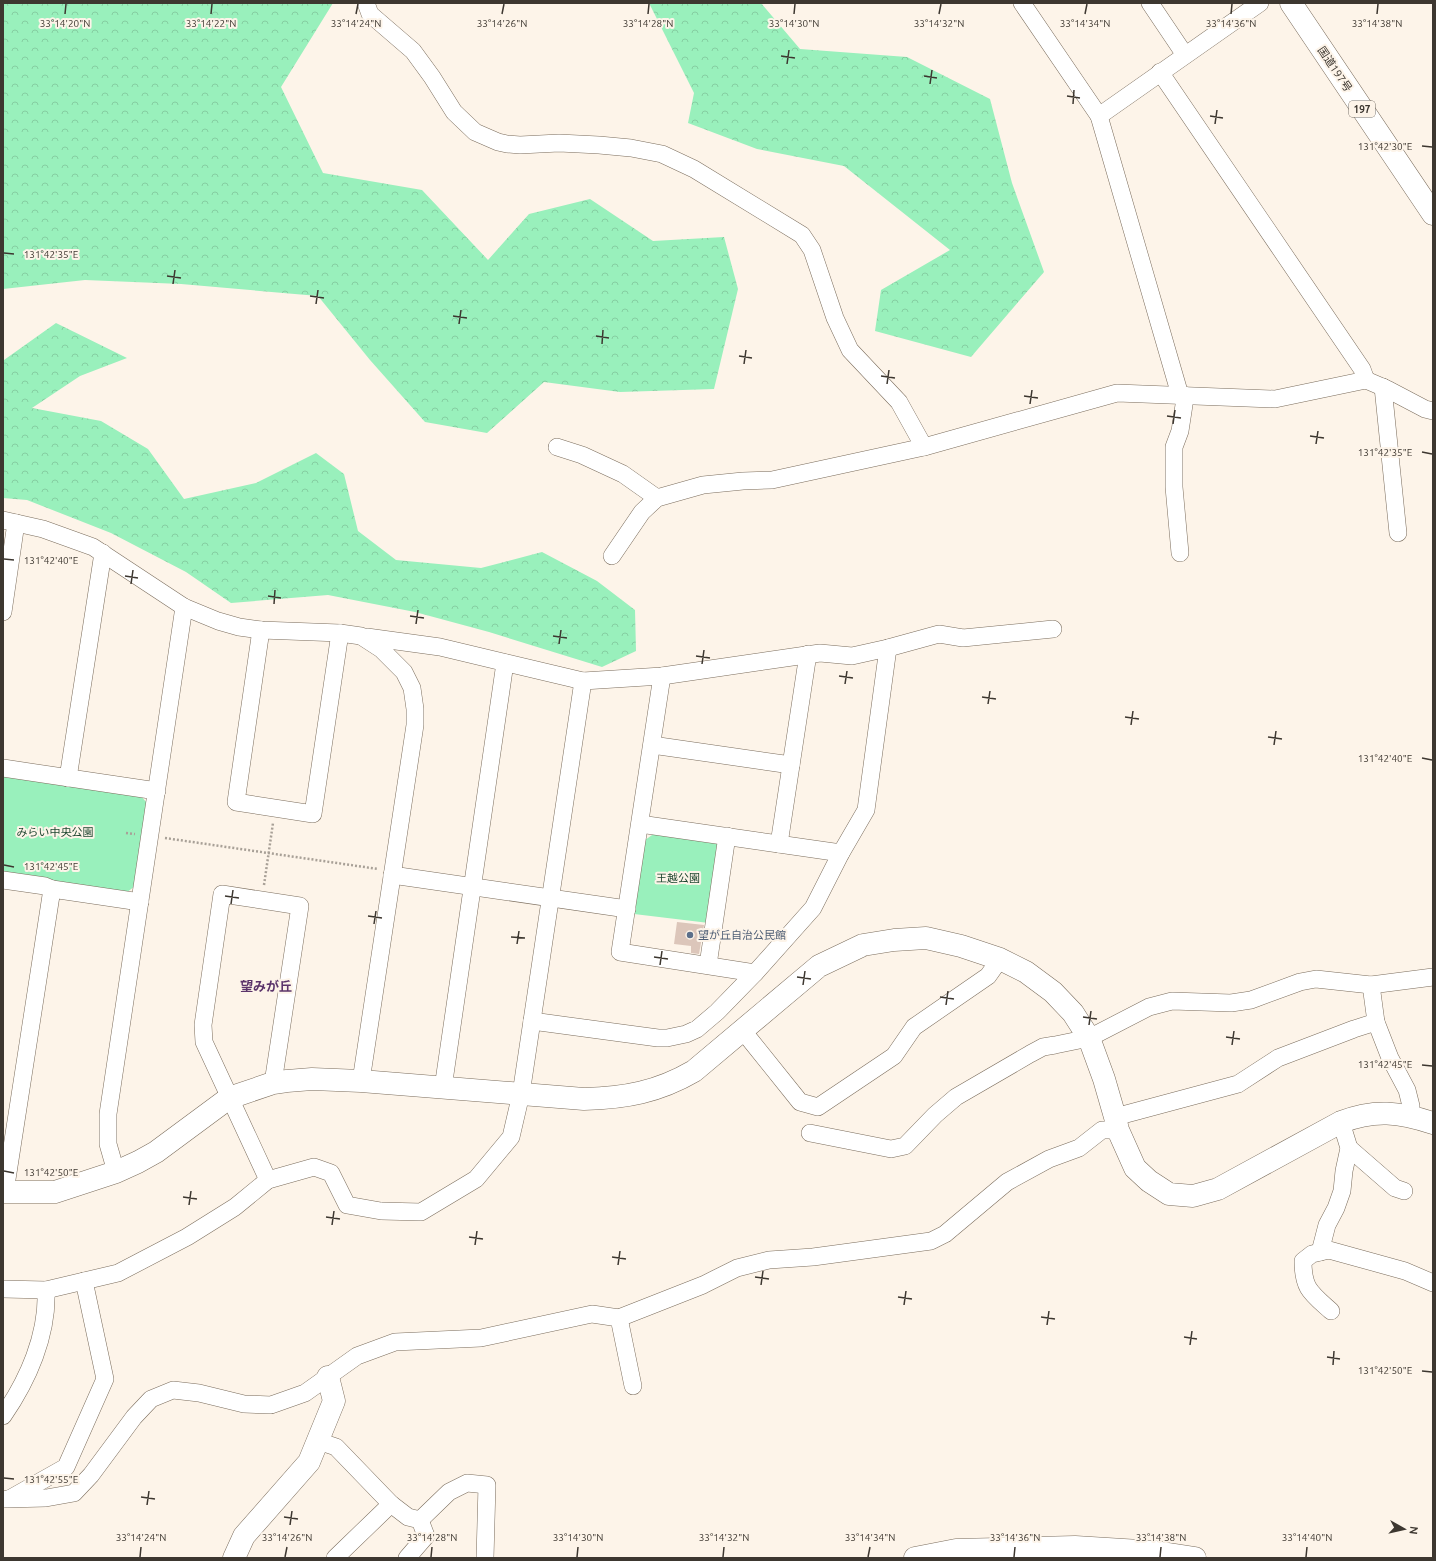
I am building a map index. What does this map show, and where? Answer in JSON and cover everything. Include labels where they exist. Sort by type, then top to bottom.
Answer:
[{"type":"main road","name":"国道197号","points":[[1291,3],[1433,214]]},
{"type":"main road","points":[[4,1192],[55,1192],[116,1172],[156,1152],[230,1098],[273,1083],[287,1080],[312,1079],[361,1081],[584,1098],[611,1098],[634,1095],[675,1082],[694,1071],[819,966],[863,945],[894,940],[926,938],[961,946],[1000,959],[1026,972],[1053,992],[1073,1013],[1089,1038],[1104,1079],[1117,1123],[1135,1168],[1149,1181],[1169,1194],[1193,1196],[1218,1189],[1341,1122],[1358,1116],[1378,1113],[1410,1117],[1433,1123]]},
{"type":"main road","points":[[234,1558],[244,1536],[309,1462],[334,1401],[328,1377]]},
{"type":"main road","points":[[915,1558],[956,1550],[1075,1547],[1156,1552],[1195,1558]]},
{"type":"street","points":[[366,3],[370,14],[413,51],[432,77],[449,106],[458,117],[475,132],[498,142],[507,144],[520,145],[559,142],[631,148],[662,154],[694,169],[802,235],[812,250],[836,318],[850,350],[899,402],[924,447]]},
{"type":"street","points":[[1022,3],[1099,116],[1182,395],[1184,405],[1180,431],[1174,447],[1174,487],[1180,554]]},
{"type":"street","points":[[1150,3],[1185,55]]},
{"type":"street","points":[[1099,116],[1260,3]]},
{"type":"street","points":[[1160,72],[1362,369],[1366,380]]},
{"type":"street","points":[[612,556],[642,512],[657,498],[703,485],[772,480],[924,447],[1117,393],[1275,399],[1366,380],[1383,387],[1425,409],[1433,411]]},
{"type":"street","points":[[1383,387],[1398,533]]},
{"type":"street","points":[[557,447],[582,455],[623,474],[657,498]]},
{"type":"street","points":[[3,612],[10,522],[60,534],[84,543],[103,553],[184,607],[218,621],[261,630],[340,633],[440,647],[583,681],[662,676],[808,654],[820,653],[852,656],[939,634],[963,638],[1053,629]]},
{"type":"street","points":[[68,778],[103,553]]},
{"type":"street","points":[[116,1172],[108,1144],[108,1114],[184,607]]},
{"type":"street","points":[[261,630],[236,802],[313,814],[340,633]]},
{"type":"street","points":[[361,636],[381,649],[404,672],[412,688],[415,709],[415,725],[387,872],[361,1081]]},
{"type":"street","points":[[532,1022],[658,1038],[676,1037],[697,1028],[717,1012],[755,973],[813,908],[841,853],[866,810],[888,648]]},
{"type":"street","points":[[779,844],[808,654]]},
{"type":"street","points":[[443,1088],[505,663]]},
{"type":"street","points":[[662,676],[620,952],[755,973]]},
{"type":"street","points":[[3,1289],[46,1290],[118,1273],[188,1237],[235,1207],[268,1180],[314,1167],[331,1173],[348,1205],[381,1211],[420,1212],[476,1179],[511,1137],[521,1094],[583,681]]},
{"type":"street","points":[[652,745],[791,764]]},
{"type":"street","points":[[3,768],[157,791]]},
{"type":"street","points":[[640,824],[841,853]]},
{"type":"street","points":[[708,966],[727,836]]},
{"type":"street","points":[[387,872],[627,909]]},
{"type":"street","points":[[3,880],[140,902]]},
{"type":"street","points":[[4,1192],[52,889]]},
{"type":"street","points":[[268,1180],[204,1042],[203,1025],[222,894],[300,906],[273,1083]]},
{"type":"street","points":[[743,1031],[800,1102],[818,1107],[894,1056],[914,1027],[988,976],[1000,959]]},
{"type":"street","points":[[810,1133],[891,1149],[905,1146],[956,1097],[1043,1047],[1089,1038],[1149,1007],[1172,1001],[1231,1003],[1251,1000],[1300,982],[1316,979],[1371,985],[1387,981],[1416,980],[1433,977]]},
{"type":"street","points":[[1371,985],[1376,1022],[1390,1058],[1407,1090],[1411,1106],[1410,1117]]},
{"type":"street","points":[[5,1501],[46,1498],[74,1493],[91,1475],[134,1417],[151,1399],[173,1390],[198,1393],[244,1404],[271,1405],[305,1394],[357,1356],[395,1342],[481,1338],[592,1314],[619,1318],[703,1284],[737,1268],[769,1260],[813,1257],[931,1241],[945,1234],[1007,1182],[1049,1159],[1079,1148],[1102,1130],[1117,1123],[1238,1084],[1278,1058],[1376,1022]]},
{"type":"street","points":[[1341,1122],[1350,1148],[1395,1188],[1404,1191]]},
{"type":"street","points":[[1320,1252],[1327,1225],[1336,1208],[1342,1191],[1344,1171],[1350,1148]]},
{"type":"street","points":[[1331,1311],[1312,1294],[1304,1279],[1303,1261],[1312,1254],[1329,1250],[1405,1271],[1433,1283]]},
{"type":"street","points":[[5,1501],[66,1468],[104,1379],[84,1281]]},
{"type":"street","points":[[3,1416],[17,1396],[36,1354],[46,1303],[46,1290]]},
{"type":"street","points":[[619,1318],[633,1386]]},
{"type":"street","points":[[318,1441],[336,1447],[391,1504],[408,1517],[420,1520]]},
{"type":"street","points":[[420,1520],[449,1492],[467,1482],[487,1485],[485,1558]]},
{"type":"street","points":[[335,1558],[391,1504]]},
{"type":"street","points":[[407,1558],[426,1536],[420,1520]]},
{"type":"path","points":[[262,900],[276,808]]},
{"type":"path","points":[[150,836],[387,872]]},
{"type":"green space","points":[[3,3],[333,3],[281,87],[323,173],[422,190],[488,260],[529,214],[590,199],[653,241],[724,237],[738,289],[714,389],[620,392],[544,382],[487,433],[425,422],[370,360],[318,296],[181,284],[85,280],[3,289]]},
{"type":"green space","points":[[649,3],[761,3],[800,49],[907,57],[990,99],[1012,183],[1044,272],[971,357],[875,331],[881,290],[950,250],[844,166],[757,149],[688,123],[694,93]]},
{"type":"green space","points":[[56,323],[127,358],[80,376],[32,408],[101,421],[148,449],[184,499],[256,483],[316,453],[344,474],[358,531],[396,560],[481,568],[542,552],[597,581],[635,610],[636,651],[602,667],[489,632],[415,612],[328,595],[231,603],[186,572],[111,533],[27,500],[3,498],[4,360]]},
{"type":"green space","name":"みらい中央公園","points":[[3,774],[140,795],[147,803],[135,886],[126,893],[3,875]]},
{"type":"green space","name":"王越公園","points":[[655,833],[721,843],[709,923],[634,914],[645,840]]},
{"type":"building","name":"望が丘自治公民館","points":[[677,922],[704,925],[699,954],[691,953],[691,946],[674,944]]},
{"type":"place","name":"望が丘自治公民館","points":[[690,935]]},
{"type":"district","name":"望みが丘","points":[[266,986]]}]
